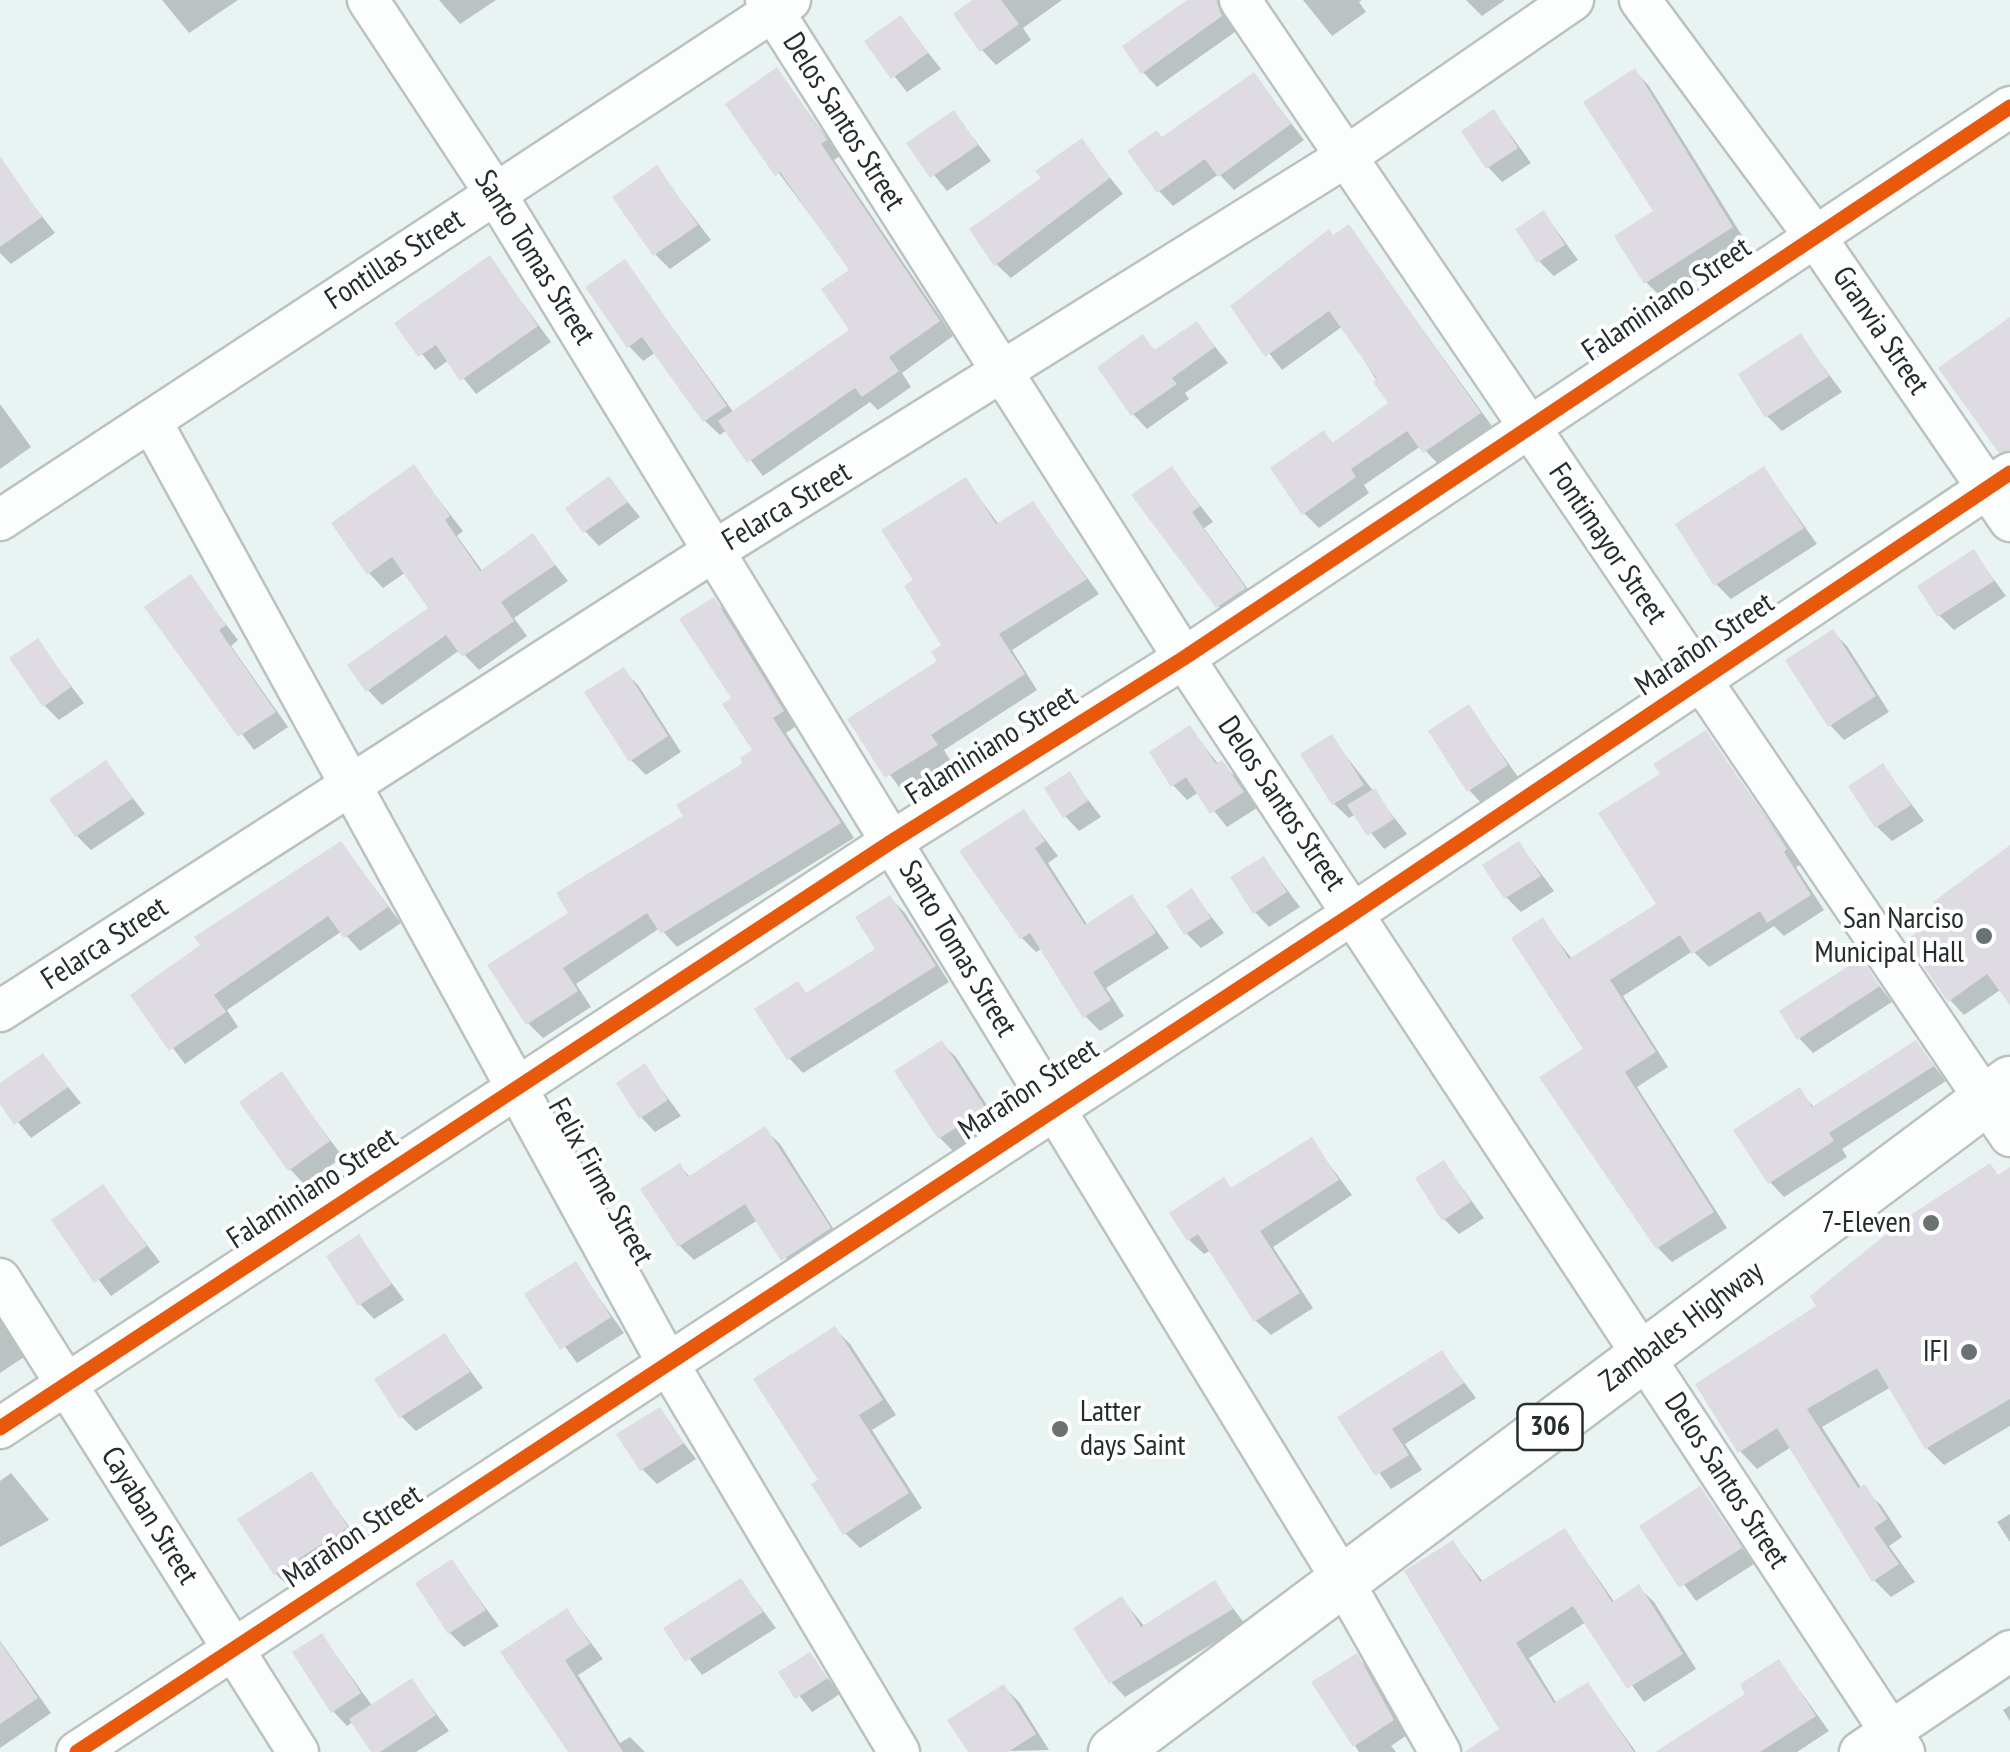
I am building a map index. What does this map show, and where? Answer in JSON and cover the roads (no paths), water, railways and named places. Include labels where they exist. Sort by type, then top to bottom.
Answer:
[{"type":"main road","name":"Zambales Highway","points":[[1114,1752],[1644,1356],[2002,1106]]},
{"type":"street","name":"Santo Tomas Street","points":[[368,0],[496,194],[1343,1581],[1440,1752]]},
{"type":"street","name":"Fontimayor Street","points":[[1240,0],[1700,682],[2002,1106]]},
{"type":"street","name":"Felarca Street","points":[[0,1012],[714,551],[1001,376],[1347,156],[1573,0]]},
{"type":"street","name":"Granvia Street","points":[[1640,0],[2003,494]]},
{"type":"street","name":"Fontillas Street","points":[[0,520],[496,194],[776,4]]},
{"type":"street","name":"Delos Santos Street","points":[[776,4],[1001,376],[1644,1356],[1885,1745]]},
{"type":"street","name":"Falaminiano Street","points":[[0,1428],[891,842],[1184,658],[1814,234],[2010,107]]},
{"type":"street","name":"Felix Firme Street","points":[[150,421],[668,1362],[899,1752]]},
{"type":"street","name":"Marañon Street","points":[[77,1752],[1700,682],[2003,494]]},
{"type":"street","name":"Cayaban Street","points":[[0,1280],[298,1752]]},
{"type":"street","points":[[1885,1745],[2010,1651]]},
{"type":"place","name":"San Narciso Municipal Hall","points":[[1984,936]]},
{"type":"place","name":"7-Eleven","points":[[1931,1223]]},
{"type":"place","name":"IFI","points":[[1969,1352]]},
{"type":"place","name":"Latter days Saint","points":[[1060,1429]]}]
